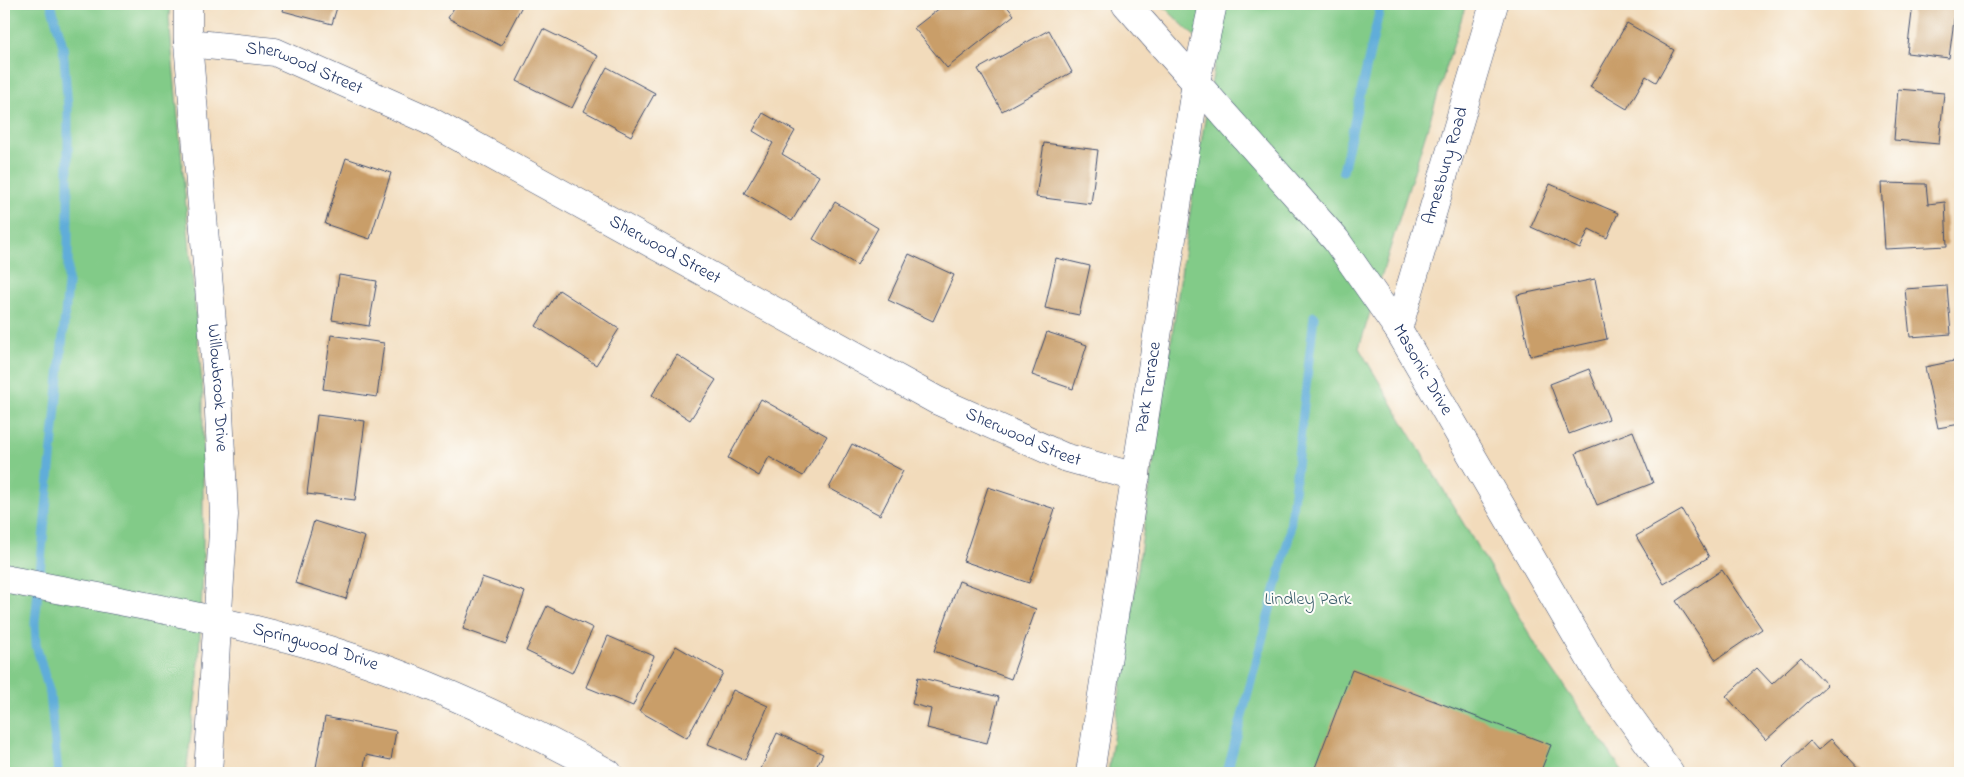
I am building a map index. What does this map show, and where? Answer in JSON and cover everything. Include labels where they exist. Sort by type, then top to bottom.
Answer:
[{"type":"street","name":"Willowbrook Drive","points":[[188,4],[188,42],[220,430],[224,515],[208,773]]},
{"type":"street","name":"Masonic Drive","points":[[1126,4],[1336,240],[1398,329],[1600,676],[1670,773]]},
{"type":"street","name":"Park Terrace","points":[[1090,773],[1196,82],[1213,4]]},
{"type":"street","name":"Amesbury Road","points":[[1398,329],[1494,4]]},
{"type":"street","name":"Sherwood Street","points":[[188,42],[275,52],[428,120],[936,400],[1064,457],[1136,477]]},
{"type":"street","name":"Springwood Drive","points":[[11,581],[218,621],[354,658],[480,708],[608,773]]},
{"type":"green space","points":[[4,4],[170,4],[169,18],[203,394],[203,568],[198,678],[186,773],[4,773]]},
{"type":"green space","name":"Lindley Park","points":[[1161,4],[1466,4],[1359,348],[1540,652],[1624,773],[1108,773],[1197,165],[1216,57]]},
{"type":"building","points":[[285,4],[338,4],[332,24],[283,11]]},
{"type":"building","points":[[456,4],[523,4],[501,46],[448,18]]},
{"type":"building","points":[[945,4],[1005,4],[1014,15],[947,68],[914,28]]},
{"type":"building","points":[[1913,4],[1956,5],[1949,58],[1907,53]]},
{"type":"building","points":[[1627,23],[1674,50],[1656,82],[1646,76],[1627,109],[1590,87]]},
{"type":"building","points":[[543,29],[598,56],[572,108],[517,81]]},
{"type":"building","points":[[1049,30],[1072,72],[1002,111],[978,69]]},
{"type":"building","points":[[607,67],[655,93],[631,136],[584,111]]},
{"type":"building","points":[[1898,89],[1944,93],[1939,144],[1894,140]]},
{"type":"building","points":[[763,113],[795,131],[782,154],[819,176],[792,221],[744,193],[773,143],[753,131]]},
{"type":"building","points":[[1044,143],[1098,150],[1091,204],[1036,197]]},
{"type":"building","points":[[346,158],[391,173],[370,239],[325,224]]},
{"type":"building","points":[[1881,183],[1926,184],[1928,204],[1945,202],[1947,246],[1885,249]]},
{"type":"building","points":[[1550,184],[1618,213],[1607,238],[1589,229],[1580,249],[1531,227]]},
{"type":"building","points":[[835,202],[878,228],[857,265],[813,239]]},
{"type":"building","points":[[909,254],[954,275],[933,321],[888,300]]},
{"type":"building","points":[[1056,258],[1090,266],[1079,315],[1045,308]]},
{"type":"building","points":[[339,275],[377,281],[369,326],[332,320]]},
{"type":"building","points":[[1595,279],[1607,339],[1530,356],[1517,295]]},
{"type":"building","points":[[1947,286],[1951,334],[1910,337],[1905,289]]},
{"type":"building","points":[[559,290],[619,329],[596,365],[536,326]]},
{"type":"building","points":[[1047,332],[1087,345],[1073,389],[1032,375]]},
{"type":"building","points":[[331,335],[384,343],[377,397],[323,389]]},
{"type":"building","points":[[677,355],[716,380],[690,420],[652,395]]},
{"type":"building","points":[[1959,360],[1960,424],[1938,428],[1925,367]]},
{"type":"building","points":[[1589,369],[1609,419],[1569,434],[1550,384]]},
{"type":"building","points":[[761,399],[827,436],[803,476],[769,457],[759,476],[728,458]]},
{"type":"building","points":[[317,415],[365,421],[355,500],[307,494]]},
{"type":"building","points":[[1633,431],[1653,483],[1597,505],[1576,453]]},
{"type":"building","points":[[852,444],[903,471],[880,515],[829,488]]},
{"type":"building","points":[[988,487],[1055,509],[1029,583],[963,561]]},
{"type":"building","points":[[1682,510],[1709,557],[1664,584],[1636,536]]},
{"type":"building","points":[[314,521],[365,537],[346,599],[295,583]]},
{"type":"building","points":[[1722,570],[1762,629],[1716,660],[1676,601]]},
{"type":"building","points":[[482,577],[525,592],[506,644],[463,629]]},
{"type":"building","points":[[959,581],[1036,609],[1011,679],[934,651]]},
{"type":"building","points":[[547,606],[593,628],[572,673],[526,651]]},
{"type":"building","points":[[608,636],[654,656],[633,706],[586,687]]},
{"type":"building","points":[[676,646],[723,673],[687,738],[639,711]]},
{"type":"building","points":[[1801,657],[1827,685],[1766,740],[1726,696],[1757,668],[1772,684]]},
{"type":"building","points":[[1352,670],[1551,745],[1540,773],[1313,773]]},
{"type":"building","points":[[918,677],[999,697],[987,743],[927,728],[931,709],[912,704]]},
{"type":"building","points":[[733,690],[768,706],[745,760],[708,744]]},
{"type":"building","points":[[325,717],[396,731],[391,760],[366,755],[363,773],[315,773]]},
{"type":"building","points":[[777,733],[823,754],[813,773],[765,773],[760,771]]},
{"type":"building","points":[[1831,739],[1863,773],[1789,773],[1783,767],[1810,741],[1818,750]]},
{"type":"waterway","points":[[51,4],[63,46],[68,108],[68,284],[35,622],[36,645],[50,694],[58,773]]},
{"type":"waterway","points":[[1343,171],[1381,4]]},
{"type":"waterway","points":[[1227,773],[1289,537],[1314,316]]}]
